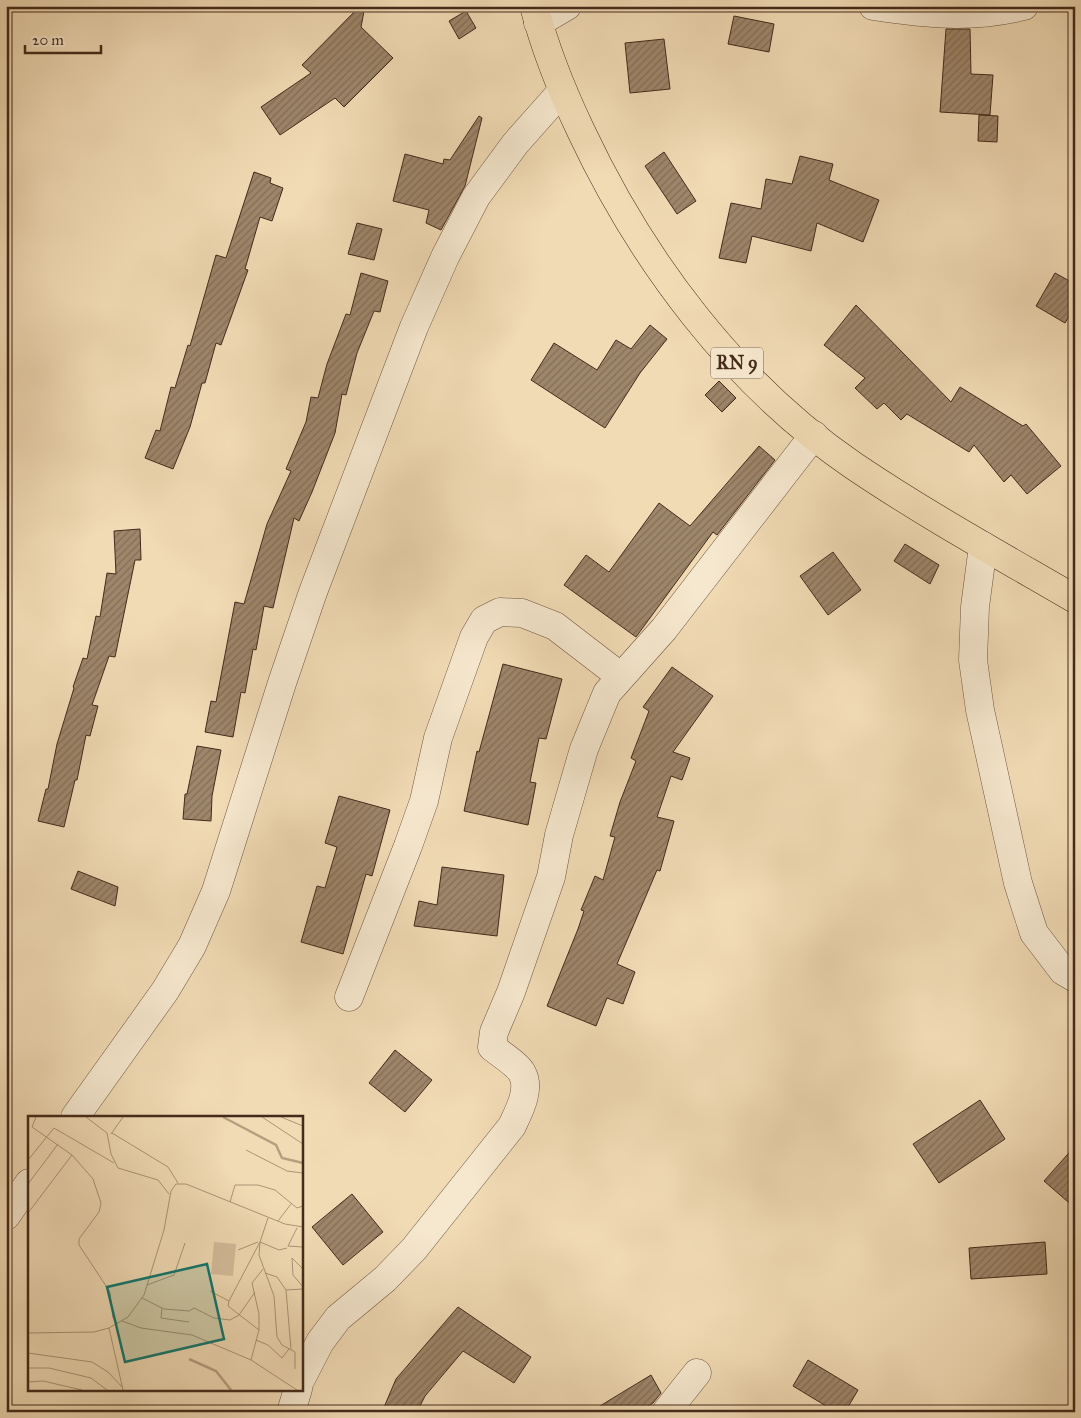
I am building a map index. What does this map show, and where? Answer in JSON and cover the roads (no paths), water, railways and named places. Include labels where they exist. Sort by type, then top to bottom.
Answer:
[{"type":"main road","name":"RN 9","points":[[536,15],[562,91],[607,185],[665,277],[729,355],[786,412],[853,465],[983,546],[1075,599]]},
{"type":"street","points":[[536,15],[566,6]]},
{"type":"street","points":[[873,6],[953,16],[1000,12],[1024,6]]},
{"type":"street","points":[[76,1116],[165,991],[192,946],[216,891],[313,592],[414,327],[445,257],[476,197],[515,144],[562,91]]},
{"type":"street","points":[[302,1377],[320,1342],[338,1318],[385,1279],[414,1249],[512,1126],[522,1105],[525,1088],[522,1072],[492,1047],[494,1032],[511,992],[551,877],[559,835],[584,749],[607,693],[620,676],[664,629],[814,435]]},
{"type":"street","points":[[983,546],[975,606],[973,660],[980,710],[1018,883],[1034,933],[1063,970],[1075,978]]},
{"type":"street","points":[[349,997],[408,846],[424,800],[438,738],[474,637],[484,620],[500,612],[522,613],[555,626],[620,676]]},
{"type":"street","points":[[6,1216],[28,1184]]},
{"type":"street","points":[[666,1412],[697,1373]]},
{"type":"street","points":[[290,1412],[298,1390]]}]
